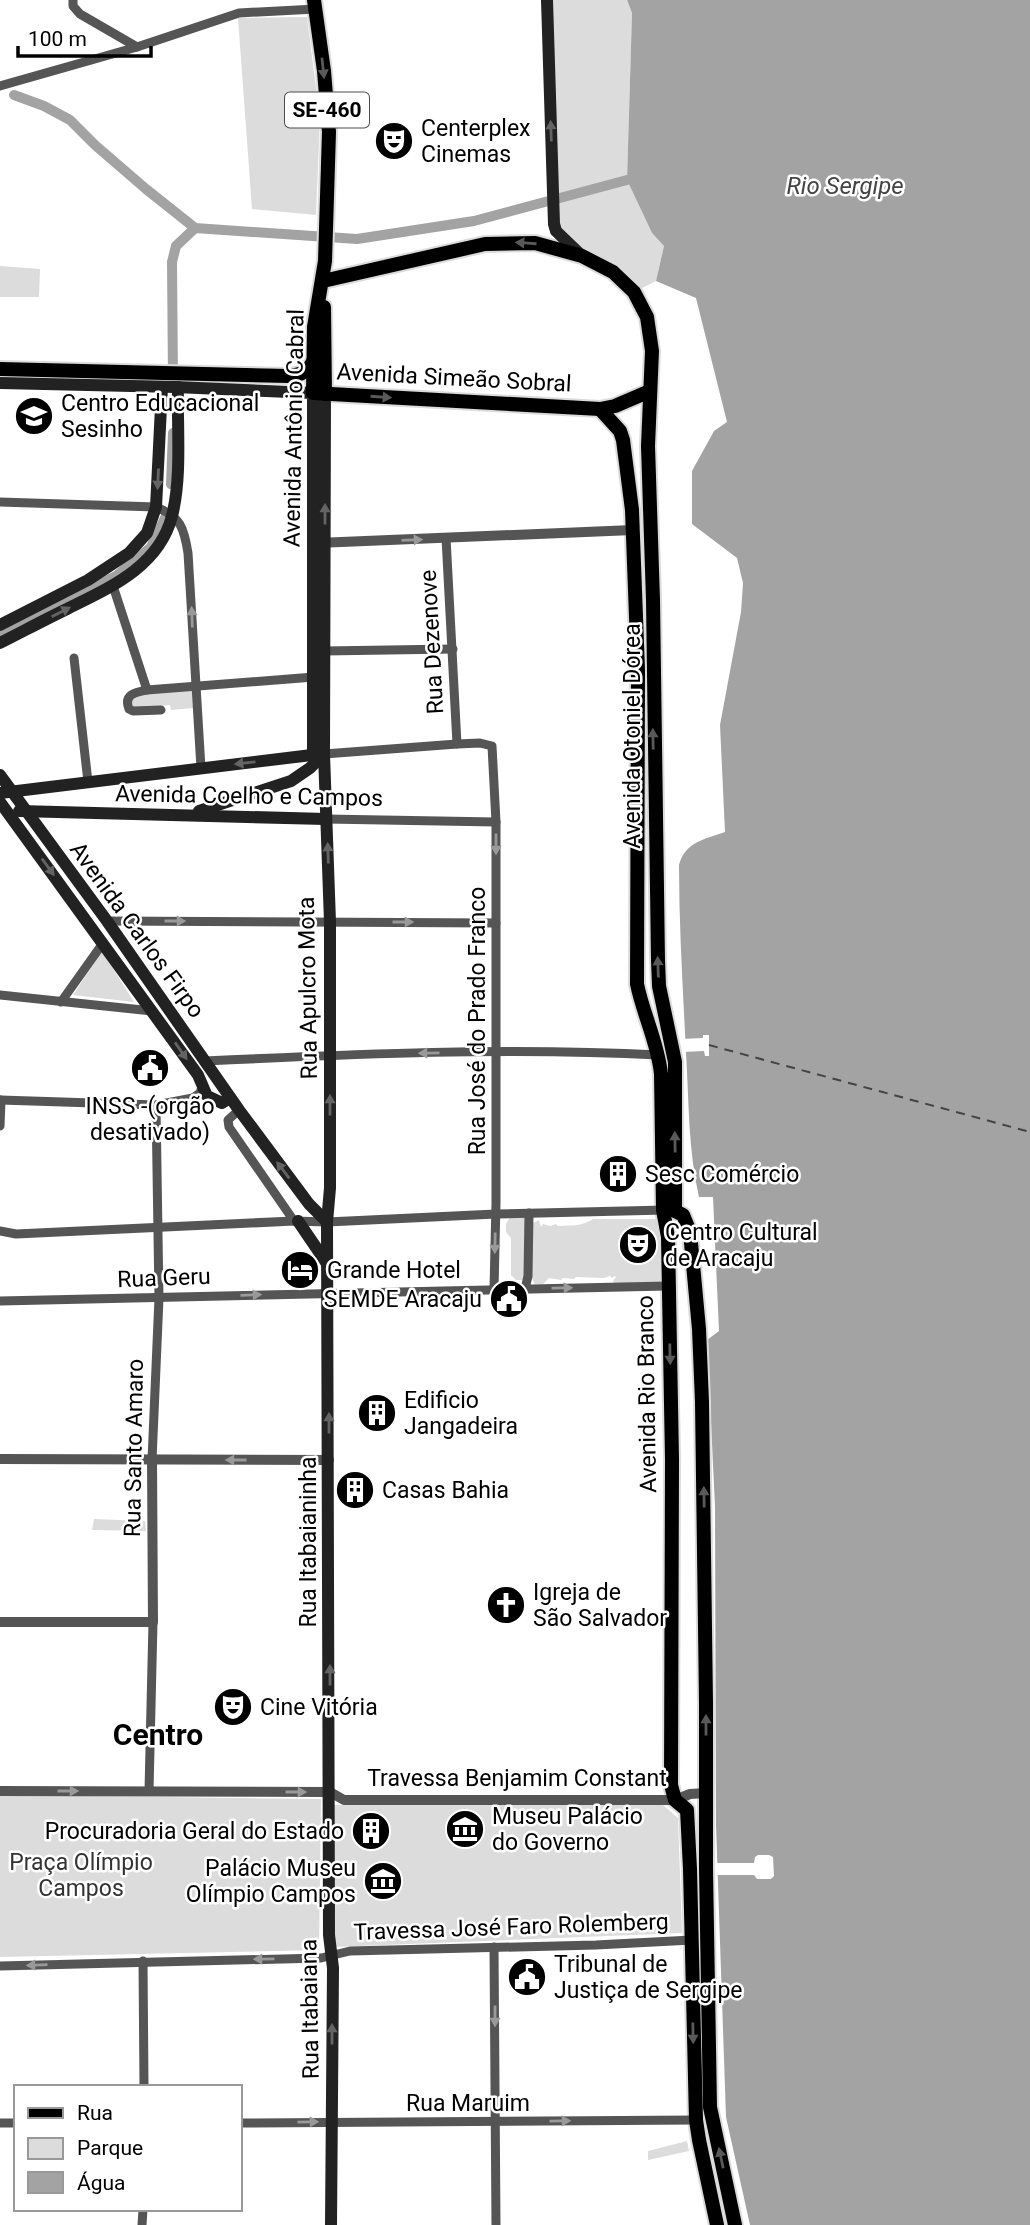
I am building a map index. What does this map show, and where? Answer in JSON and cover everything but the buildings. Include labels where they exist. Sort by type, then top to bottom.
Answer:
[{"type":"main road","points":[[547,0],[555,227],[582,257]]},
{"type":"main road","name":"SE-460","points":[[315,5],[329,132],[326,261],[323,281]]},
{"type":"main road","points":[[323,281],[485,244],[535,243],[582,257]]},
{"type":"main road","name":"Avenida Otoniel Dórea","points":[[582,257],[613,272],[634,292],[647,317],[652,351],[648,446],[653,589],[657,960],[659,986],[675,1062],[669,1210]]},
{"type":"main road","name":"Avenida Antônio Cabral","points":[[319,393],[314,360],[314,327],[323,281]]},
{"type":"main road","name":"Avenida Antônio Cabral","points":[[318,754],[314,677],[323,281]]},
{"type":"main road","name":"Avenida Simeão Sobral","points":[[0,383],[171,380],[230,375],[294,376],[305,372],[314,360]]},
{"type":"main road","name":"Avenida Simeão Sobral","points":[[3,367],[319,393],[600,409],[615,406],[650,391]]},
{"type":"main road","points":[[0,625],[88,580],[128,553],[147,533],[157,508],[171,380]]},
{"type":"main road","points":[[0,643],[113,586],[153,554],[172,514],[177,482],[171,380]]},
{"type":"main road","name":"Avenida Otoniel Dórea","points":[[600,409],[620,431],[623,440],[632,510],[638,670],[637,984],[643,1011],[659,1055],[669,1210]]},
{"type":"main road","name":"Avenida Antônio Cabral","points":[[318,754],[324,650],[319,543]]},
{"type":"main road","points":[[185,815],[291,781],[310,768],[318,754]]},
{"type":"main road","name":"Avenida Coelho e Campos","points":[[6,793],[318,754]]},
{"type":"main road","name":"Rua Apulcro Mota","points":[[318,754],[327,819],[330,922],[328,1265]]},
{"type":"main road","name":"Avenida Carlos Firpo","points":[[0,775],[6,793],[25,811],[107,921],[239,1110],[309,1204],[327,1222]]},
{"type":"main road","name":"Avenida Coelho e Campos","points":[[3,809],[327,819]]},
{"type":"main road","name":"Avenida Carlos Firpo","points":[[3,809],[198,1075],[202,1087]]},
{"type":"main road","points":[[202,1087],[207,1096],[217,1102],[222,1103],[230,1097]]},
{"type":"main road","points":[[669,1210],[683,1215],[690,1232],[699,1329],[704,1500],[710,2107],[735,2225]]},
{"type":"main road","name":"Avenida Rio Branco","points":[[669,1210],[671,1784],[675,1800],[687,1810],[696,2120],[717,2225]]},
{"type":"main road","points":[[296,1221],[328,1265]]},
{"type":"main road","name":"Rua Itabaianinha","points":[[328,1265],[330,1792]]},
{"type":"main road","name":"Rua Itabaiana","points":[[330,1792],[331,2225]]},
{"type":"street","points":[[73,0],[73,6],[80,14],[137,47]]},
{"type":"street","points":[[0,86],[137,47],[239,13],[315,5]]},
{"type":"street","points":[[0,502],[157,508],[172,514],[182,529],[188,553],[201,768]]},
{"type":"street","points":[[319,543],[633,530]]},
{"type":"street","name":"Rua Dezenove","points":[[446,538],[457,744]]},
{"type":"street","points":[[113,586],[148,690]]},
{"type":"street","points":[[324,650],[453,649]]},
{"type":"street","points":[[74,659],[88,782]]},
{"type":"street","points":[[161,710],[135,711],[128,709],[127,701],[130,695],[148,690],[314,677]]},
{"type":"street","points":[[318,754],[457,744]]},
{"type":"street","name":"Rua José do Prado Franco","points":[[457,744],[485,744],[492,746],[494,751],[497,1052],[494,1290]]},
{"type":"street","name":"Avenida Coelho e Campos","points":[[327,819],[496,822]]},
{"type":"street","points":[[107,921],[496,923]]},
{"type":"street","points":[[61,1002],[103,943]]},
{"type":"street","points":[[0,995],[152,1011]]},
{"type":"street","points":[[205,1061],[497,1052],[587,1051],[659,1055]]},
{"type":"street","points":[[0,1126],[1,1100],[156,1105],[193,1098],[200,1093],[202,1087]]},
{"type":"street","name":"Rua Santo Amaro","points":[[149,1791],[153,1622],[152,1460],[159,1298],[156,1105]]},
{"type":"street","points":[[239,1110],[228,1120],[229,1127],[296,1221]]},
{"type":"street","points":[[0,1231],[16,1234],[159,1226],[669,1210]]},
{"type":"street","points":[[525,1289],[528,1276],[528,1213]]},
{"type":"street","name":"Rua Geru","points":[[0,1301],[668,1286]]},
{"type":"street","points":[[0,1460],[328,1460]]},
{"type":"street","points":[[0,1622],[153,1622]]},
{"type":"street","points":[[0,1791],[330,1792]]},
{"type":"street","name":"Travessa Benjamim Constant","points":[[330,1792],[344,1800],[675,1800],[690,1794],[706,1793]]},
{"type":"street","name":"Travessa José Faro Rolemberg","points":[[332,1954],[349,1951],[692,1940]]},
{"type":"street","points":[[494,1947],[496,2225]]},
{"type":"street","points":[[0,1966],[321,1958],[332,1954]]},
{"type":"street","points":[[143,1961],[144,2085]]},
{"type":"street","name":"Rua Maruim","points":[[242,2123],[696,2120]]},
{"type":"green space","points":[[547,0],[627,0],[632,13],[627,180],[652,233],[664,246],[656,281],[634,292],[556,231]]},
{"type":"green space","points":[[307,17],[320,119],[316,215],[252,209],[238,18]]},
{"type":"green space","points":[[0,266],[40,269],[39,297],[0,297]]},
{"type":"green space","points":[[192,690],[193,708],[171,710],[170,705],[131,709],[130,696]]},
{"type":"green space","points":[[102,951],[134,1002],[73,995]]},
{"type":"green space","points":[[522,1216],[526,1219],[525,1280],[516,1280],[511,1275],[511,1238],[506,1232],[506,1224],[510,1217]]},
{"type":"green space","points":[[593,1219],[661,1221],[662,1282],[615,1284],[613,1281],[616,1277],[610,1276],[561,1280],[549,1278],[543,1284],[535,1284],[531,1277],[533,1223],[539,1220],[541,1227],[543,1224],[558,1226],[584,1223]]},
{"type":"green space","points":[[94,1519],[145,1521],[146,1531],[92,1530]]},
{"type":"green space","name":"Praça Olímpio Campos","points":[[0,1795],[321,1799],[319,1950],[0,1957]]},
{"type":"green space","points":[[334,1805],[663,1805],[678,1818],[682,1933],[334,1947]]},
{"type":"green space","points":[[687,2141],[689,2151],[648,2160],[648,2151]]},
{"type":"water","name":"Rio Sergipe","points":[[627,0],[1030,0],[1030,2225],[750,2225],[726,2117],[716,1825],[715,1506],[707,1340],[719,1331],[713,1197],[699,1197],[691,1143],[679,865],[691,846],[725,832],[720,725],[741,612],[743,583],[737,558],[692,524],[692,471],[714,431],[727,422],[696,298],[656,281],[664,246],[652,233],[627,180],[632,13]]},
{"type":"pier","points":[[703,1035],[709,1035],[709,1056],[705,1056],[704,1051],[683,1052],[681,1039],[703,1038]]},
{"type":"pier","points":[[758,1855],[773,1857],[774,1876],[771,1879],[757,1879],[754,1875],[716,1875],[716,1863],[754,1863]]},
{"type":"waterway","points":[[14,95],[44,106],[70,120],[95,145],[195,228],[357,239],[474,221],[627,180]]},
{"type":"waterway","points":[[173,379],[172,262],[176,246],[195,228]]},
{"type":"waterway","points":[[171,484],[173,433]]},
{"type":"waterway","points":[[0,634],[116,576],[151,547],[166,516]]},
{"type":"ferry route","points":[[709,1045],[1030,1132]]},
{"type":"place","name":"Centerplex Cinemas","points":[[394,141]]},
{"type":"place","name":"Centro Educacional Sesinho","points":[[34,416]]},
{"type":"place","name":"INSS -(orgão desativado)","points":[[150,1068]]},
{"type":"place","name":"Sesc Comércio","points":[[618,1174]]},
{"type":"place","name":"Centro Cultural de Aracaju","points":[[638,1245]]},
{"type":"place","name":"Grande Hotel","points":[[300,1270]]},
{"type":"place","name":"SEMDE Aracaju","points":[[509,1299]]},
{"type":"place","name":"Edificio Jangadeira","points":[[377,1413]]},
{"type":"place","name":"Casas Bahia","points":[[355,1490]]},
{"type":"place","name":"Igreja de São Salvador","points":[[506,1605]]},
{"type":"place","name":"Cine Vitória","points":[[233,1707]]},
{"type":"place","name":"Museu Palácio do Governo","points":[[465,1829]]},
{"type":"place","name":"Procuradoria Geral do Estado","points":[[371,1831]]},
{"type":"place","name":"Palácio Museu Olímpio Campos","points":[[383,1881]]},
{"type":"place","name":"Tribunal de Justiça de Sergipe","points":[[527,1977]]},
{"type":"district","name":"Centro","points":[[158,1734]]}]
